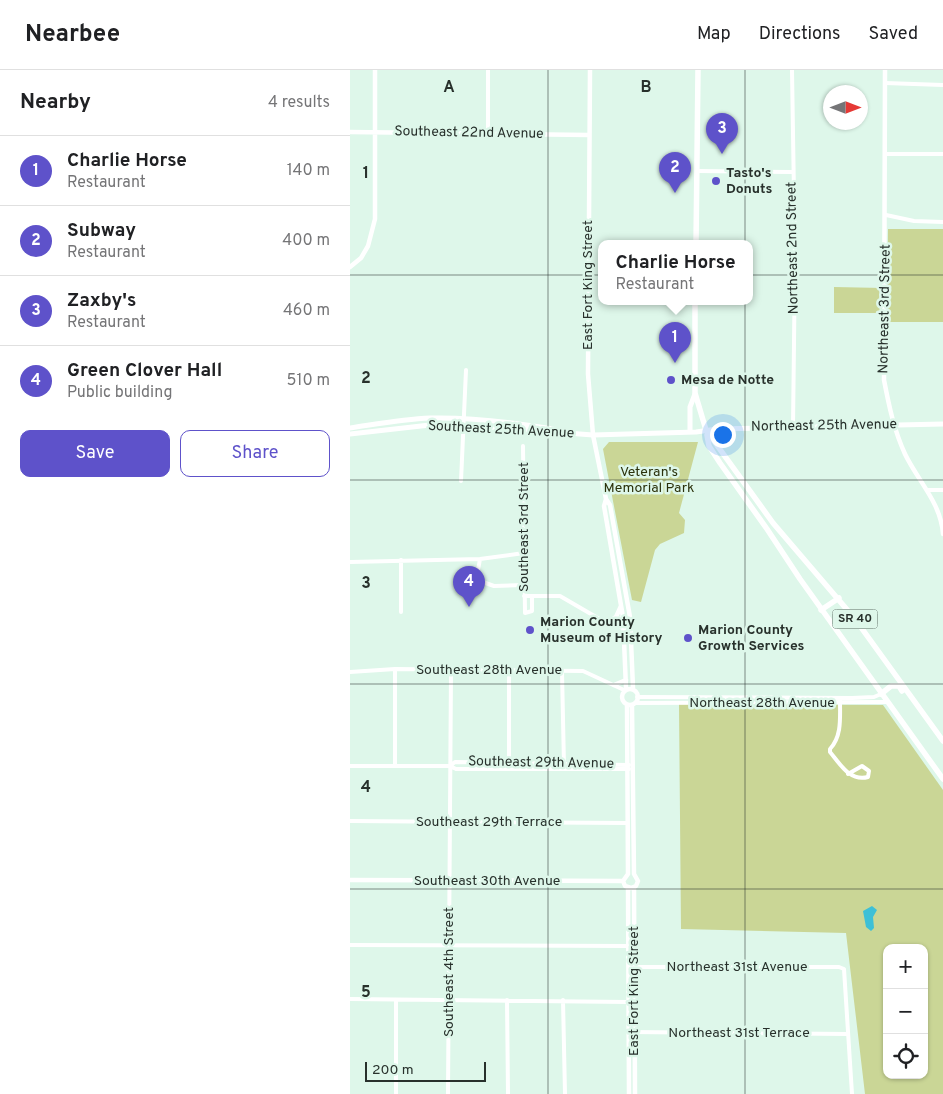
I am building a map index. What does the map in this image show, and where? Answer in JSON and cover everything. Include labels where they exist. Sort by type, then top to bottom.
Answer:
[{"type":"main road","points":[[696,240],[698,70]]},
{"type":"main road","name":"SR 40","points":[[695,305],[695,393],[709,446],[881,694],[943,779]]},
{"type":"main road","points":[[690,432],[690,407],[695,393]]},
{"type":"main road","name":"Southeast 25th Avenue","points":[[350,428],[430,418],[463,418],[509,422],[593,435]]},
{"type":"main road","name":"Northeast 25th Avenue","points":[[706,430],[793,426],[943,424]]},
{"type":"main road","name":"Southeast 25th Avenue","points":[[350,434],[430,425],[463,425],[593,435],[706,430]]},
{"type":"main road","points":[[719,449],[722,434],[731,428]]},
{"type":"main road","name":"SR 40","points":[[706,430],[773,523],[839,598],[943,741]]},
{"type":"main road","points":[[822,610],[839,598]]},
{"type":"main road","points":[[881,694],[891,686],[899,686],[927,724],[934,728]]},
{"type":"street","points":[[350,267],[361,258],[373,232],[375,219],[375,70]]},
{"type":"street","points":[[488,70],[488,134]]},
{"type":"street","name":"East Fort King Street","points":[[590,70],[587,342],[593,435],[606,499],[610,505],[630,617],[633,688]]},
{"type":"street","name":"Northeast 2nd Street","points":[[792,70],[792,172],[795,258],[793,426]]},
{"type":"street","name":"Northeast 3rd Street","points":[[885,70],[884,380],[892,424],[906,456],[928,490],[943,524],[943,534]]},
{"type":"street","points":[[885,83],[943,85]]},
{"type":"street","name":"Southeast 22nd Avenue","points":[[350,132],[589,135]]},
{"type":"street","points":[[885,154],[943,154]]},
{"type":"street","points":[[697,171],[792,172]]},
{"type":"street","points":[[886,215],[914,222],[943,222]]},
{"type":"street","points":[[461,481],[466,370]]},
{"type":"street","name":"Southeast 3rd Street","points":[[523,446],[525,613],[532,611],[532,596]]},
{"type":"street","points":[[928,490],[943,490]]},
{"type":"street","name":"East Fort King Street","points":[[606,499],[604,506],[624,629],[626,680],[622,699],[633,703]]},
{"type":"street","points":[[350,562],[480,558],[524,553]]},
{"type":"street","points":[[480,558],[477,576],[480,581],[494,586],[524,584]]},
{"type":"street","points":[[401,560],[401,612]]},
{"type":"street","points":[[524,596],[560,596],[592,617],[603,621],[630,617]]},
{"type":"street","points":[[612,620],[619,613],[621,603]]},
{"type":"street","points":[[612,620],[624,629]]},
{"type":"street","points":[[394,766],[395,670]]},
{"type":"street","name":"Southeast 28th Avenue","points":[[350,672],[395,670],[583,670],[625,689]]},
{"type":"street","name":"Southeast 4th Street","points":[[448,1094],[449,822],[452,670]]},
{"type":"street","points":[[562,670],[564,769]]},
{"type":"street","points":[[509,671],[509,762]]},
{"type":"street","points":[[614,685],[620,685],[626,680]]},
{"type":"street","points":[[625,689],[633,688],[633,703]]},
{"type":"street","name":"Northeast 28th Avenue","points":[[840,701],[874,697],[881,694]]},
{"type":"street","points":[[840,701],[837,741],[830,748],[848,774],[864,778],[868,777],[869,771],[862,766],[848,774]]},
{"type":"street","name":"Northeast 28th Avenue","points":[[633,703],[887,702]]},
{"type":"street","name":"East Fort King Street","points":[[628,888],[631,967],[632,1032],[629,1094],[636,1094],[632,1032],[629,1002],[631,967],[634,887],[638,881],[631,874],[627,823],[627,767],[633,703]]},
{"type":"street","name":"East Fort King Street","points":[[631,874],[633,703]]},
{"type":"street","name":"Southeast 29th Avenue","points":[[450,766],[455,762],[509,762],[627,767]]},
{"type":"street","name":"Southeast 29th Avenue","points":[[350,766],[450,766],[456,769],[633,767]]},
{"type":"street","name":"Southeast 29th Terrace","points":[[350,821],[627,823]]},
{"type":"street","points":[[631,874],[623,881],[628,888],[634,887]]},
{"type":"street","name":"Southeast 30th Avenue","points":[[350,880],[623,881]]},
{"type":"street","points":[[350,945],[629,946]]},
{"type":"street","name":"Northeast 31st Avenue","points":[[631,967],[839,967],[844,969],[848,1034]]},
{"type":"street","points":[[350,999],[449,998],[629,1002]]},
{"type":"street","points":[[396,1000],[396,1094]]},
{"type":"street","points":[[507,1000],[508,1094]]},
{"type":"street","points":[[563,1000],[565,1094]]},
{"type":"street","name":"Northeast 31st Terrace","points":[[632,1032],[848,1034]]},
{"type":"street","points":[[848,1034],[852,1094]]},
{"type":"green space","points":[[888,229],[943,229],[943,322],[887,322]]},
{"type":"green space","points":[[834,287],[883,288],[882,313],[834,313]]},
{"type":"green space","name":"Veteran's Memorial Park","points":[[609,442],[698,442],[679,513],[685,520],[684,533],[660,544],[655,550],[641,602],[632,600],[603,449]]},
{"type":"green space","points":[[679,704],[883,705],[943,790],[943,1094],[865,1094],[846,933],[681,929]]},
{"type":"water","points":[[872,906],[877,910],[873,917],[874,928],[871,931],[866,927],[863,911]]},
{"type":"place","name":"Zaxby's","points":[[722,154]]},
{"type":"place","name":"Tasto's Donuts","points":[[716,181]]},
{"type":"place","name":"Subway","points":[[675,193]]},
{"type":"place","name":"Charlie Horse","points":[[675,363]]},
{"type":"place","name":"Mesa de Notte","points":[[671,380]]},
{"type":"place","name":"Green Clover Hall","points":[[469,607]]},
{"type":"place","name":"Marion County Museum of History","points":[[530,630]]},
{"type":"place","name":"Marion County Growth Services","points":[[688,638]]}]
